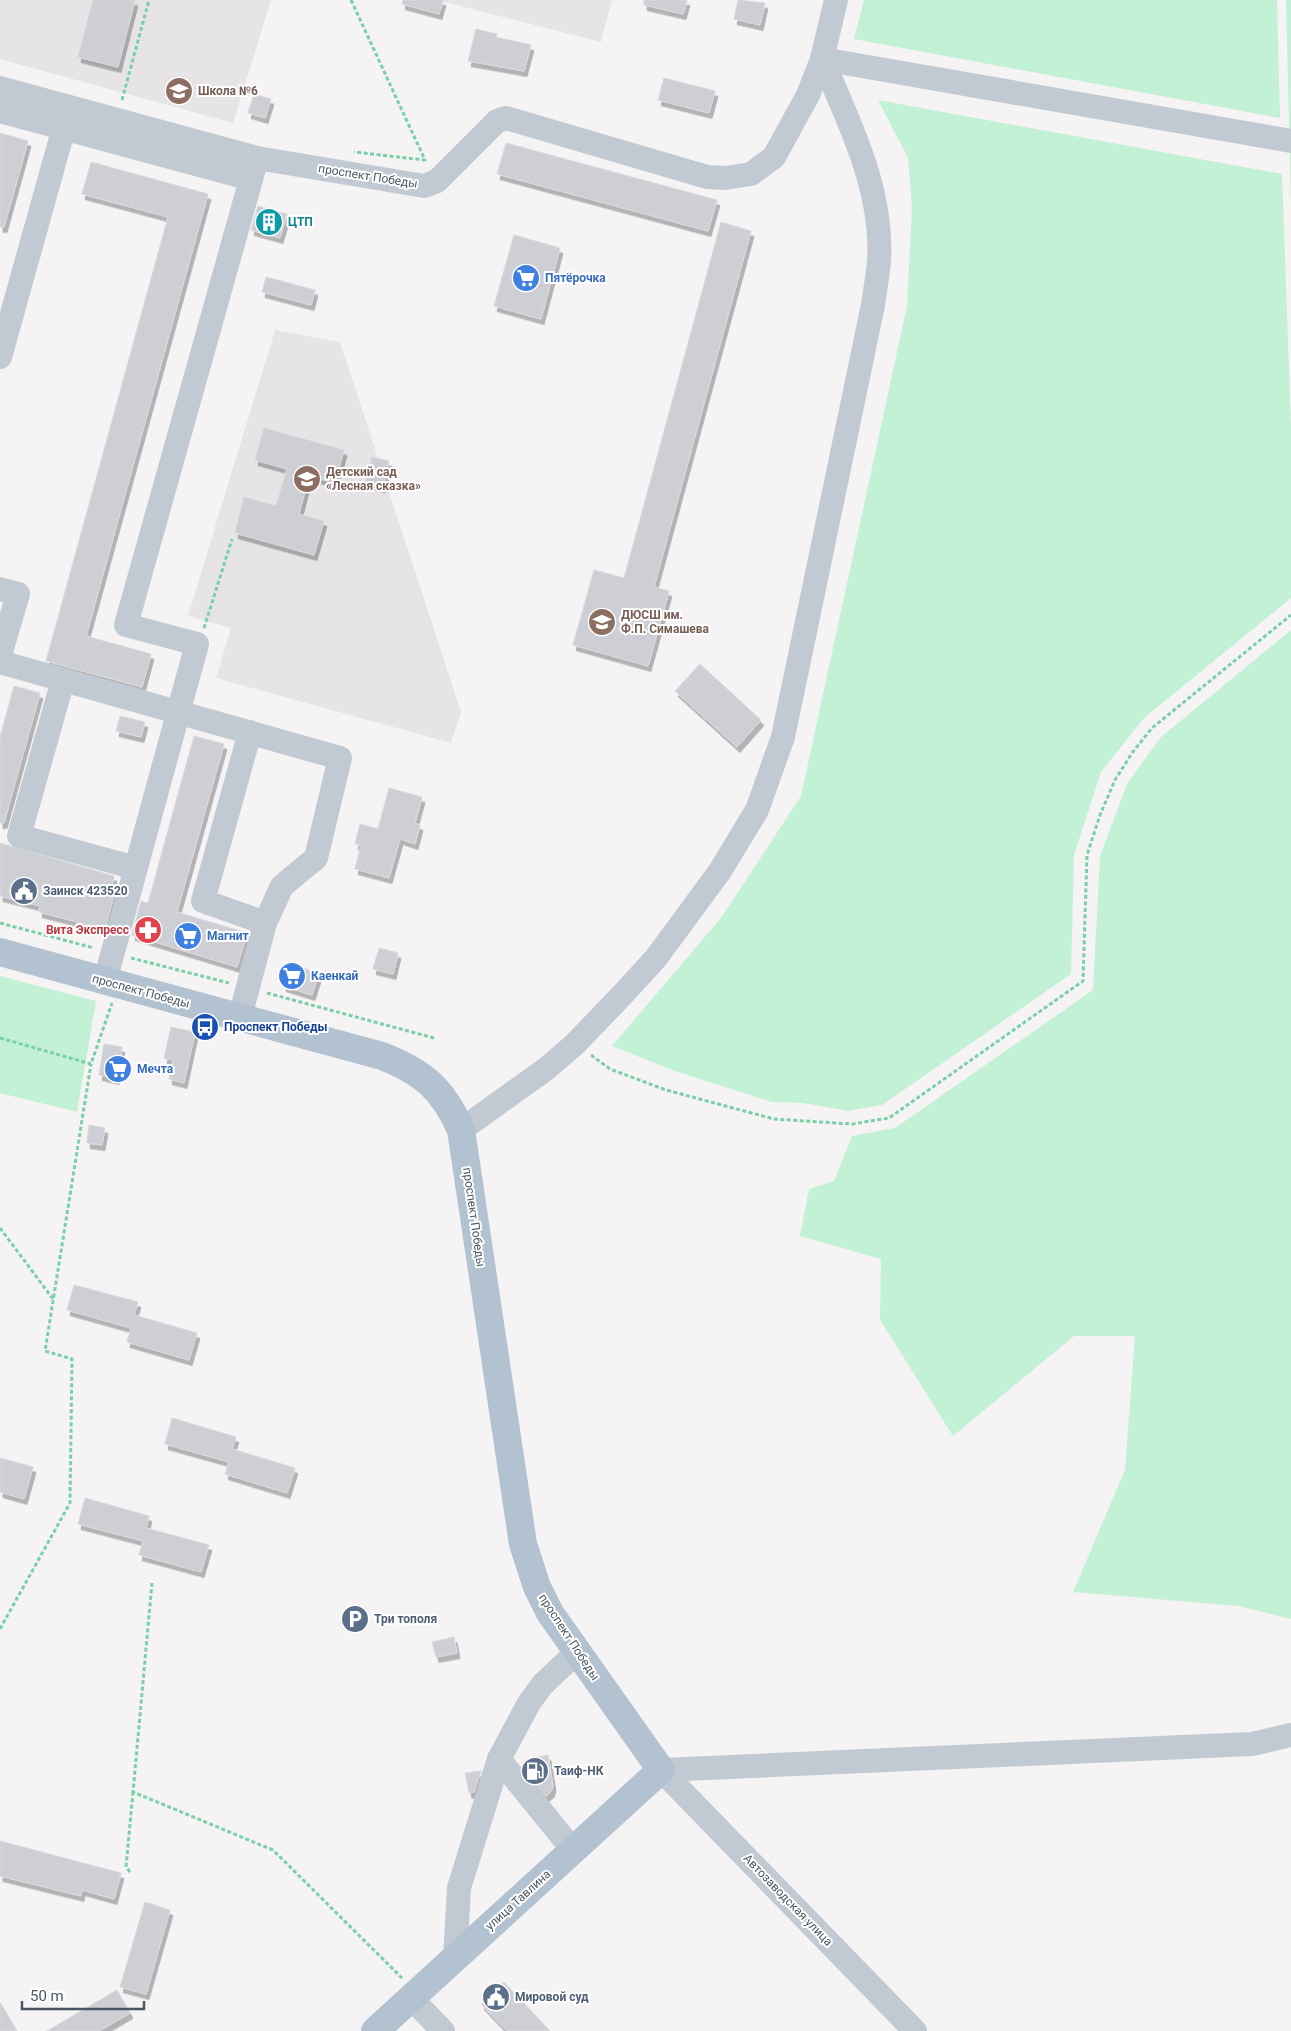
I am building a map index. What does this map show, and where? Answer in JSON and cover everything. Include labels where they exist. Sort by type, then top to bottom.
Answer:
[{"type":"main road","name":"проспект Победы","points":[[0,952],[382,1056],[404,1065],[423,1076],[442,1096],[452,1110],[461,1130],[523,1544],[537,1587],[550,1613],[661,1770]]},
{"type":"main road","name":"улица Тавлина","points":[[375,2031],[661,1770]]},
{"type":"street","name":"проспект Победы","points":[[0,88],[66,118],[254,169],[424,186],[430,185],[437,181],[497,121],[506,118],[707,177],[744,177],[758,171],[774,157],[808,96],[822,59],[836,0]]},
{"type":"street","points":[[822,59],[1291,141]]},
{"type":"street","points":[[461,1130],[539,1074],[575,1044],[656,958],[720,871],[757,810],[783,737],[873,305],[879,259],[875,212],[862,152],[822,59]]},
{"type":"street","points":[[0,111],[66,118],[0,357]]},
{"type":"street","points":[[112,983],[112,953],[197,644],[126,625],[254,169]]},
{"type":"street","points":[[0,589],[18,594],[0,656]]},
{"type":"street","points":[[0,662],[340,758],[316,858],[282,886],[265,922],[240,1017]]},
{"type":"street","points":[[63,680],[19,836],[136,868]]},
{"type":"street","points":[[250,732],[203,901],[265,922]]},
{"type":"street","points":[[455,1958],[459,1888],[499,1759],[529,1703],[543,1684],[577,1652]]},
{"type":"street","points":[[661,1770],[1252,1744],[1291,1735]]},
{"type":"street","points":[[499,1759],[573,1850]]},
{"type":"street","name":"Автозаводская улица","points":[[661,1770],[915,2031]]},
{"type":"street","points":[[414,1995],[443,2031]]},
{"type":"path","points":[[122,100],[149,0]]},
{"type":"path","points":[[349,152],[424,160],[351,0]]},
{"type":"path","points":[[197,644],[207,621],[232,539]]},
{"type":"path","points":[[575,1044],[610,1069],[666,1090],[774,1119],[852,1124],[889,1118],[1083,981],[1087,854],[1100,815],[1116,780],[1132,753],[1152,728],[1291,615]]},
{"type":"path","points":[[0,923],[434,1038]]},
{"type":"path","points":[[0,1629],[70,1504],[72,1360],[45,1351],[91,1064],[112,983]]},
{"type":"path","points":[[0,1038],[91,1064]]},
{"type":"path","points":[[0,1228],[53,1299]]},
{"type":"path","points":[[130,1872],[126,1867],[152,1583]]},
{"type":"path","points":[[133,1792],[273,1850],[414,1995]]},
{"type":"shaded area","name":"Школа №6","points":[[0,0],[271,0],[233,123],[0,59]]},
{"type":"shaded area","points":[[437,0],[612,0],[601,42]]},
{"type":"shaded area","name":"Детский сад «Лесная сказка»","points":[[275,330],[340,342],[461,712],[451,743],[216,678],[231,628],[188,616]]},
{"type":"green space","points":[[864,0],[1277,0],[1280,118],[854,39]]},
{"type":"green space","points":[[1286,0],[1291,0],[1291,209]]},
{"type":"green space","points":[[878,100],[1282,174],[1291,426],[1291,598],[1144,718],[1101,772],[1074,855],[1071,974],[882,1105],[848,1111],[803,1103],[772,1102],[672,1070],[612,1046],[721,918],[801,796],[907,306],[912,207],[908,158]]},
{"type":"green space","points":[[1291,630],[1291,1619],[1239,1606],[1073,1592],[1125,1470],[1135,1336],[1074,1336],[953,1436],[880,1320],[881,1259],[800,1236],[809,1189],[834,1181],[852,1136],[895,1128],[1093,990],[1100,856],[1127,784],[1161,737]]},
{"type":"green space","points":[[0,976],[96,1001],[77,1112],[0,1093]]},
{"type":"building","points":[[93,0],[135,0],[118,67],[78,57]]},
{"type":"building","points":[[403,0],[443,0],[439,14],[402,4]]},
{"type":"building","points":[[644,0],[687,0],[683,14],[644,5]]},
{"type":"building","points":[[738,0],[765,3],[760,25],[734,19]]},
{"type":"building","points":[[476,29],[497,34],[496,37],[531,45],[524,71],[468,61]]},
{"type":"building","points":[[664,78],[715,91],[709,113],[658,100]]},
{"type":"building","points":[[254,94],[271,99],[265,118],[248,113]]},
{"type":"building","points":[[0,133],[28,141],[4,227],[0,227]]},
{"type":"building","points":[[506,143],[717,200],[708,231],[497,174]]},
{"type":"building","points":[[91,162],[208,194],[86,636],[151,654],[142,687],[46,661],[168,217],[82,194]]},
{"type":"building","name":"ЦТП","points":[[258,206],[287,214],[280,238],[251,230]]},
{"type":"building","points":[[721,222],[751,231],[654,587],[669,591],[648,666],[573,645],[594,570],[624,578]]},
{"type":"building","points":[[514,235],[560,248],[541,319],[494,306]]},
{"type":"building","points":[[266,277],[315,290],[311,305],[262,292]]},
{"type":"building","points":[[264,428],[344,450],[335,483],[309,476],[299,514],[324,521],[314,555],[235,533],[244,497],[276,506],[287,469],[255,460]]},
{"type":"building","points":[[372,457],[389,461],[383,487],[365,483]]},
{"type":"building","points":[[700,664],[761,720],[737,747],[675,691]]},
{"type":"building","points":[[14,686],[40,693],[4,823],[0,823],[0,737]]},
{"type":"building","points":[[120,716],[145,722],[141,737],[116,731]]},
{"type":"building","points":[[194,736],[224,744],[177,912],[247,933],[237,967],[132,935],[141,901],[148,903]]},
{"type":"building","points":[[389,788],[422,797],[415,823],[420,825],[415,844],[400,839],[389,878],[355,869],[361,845],[355,844],[360,824],[378,829]]},
{"type":"building","points":[[0,843],[114,876],[112,886],[116,887],[105,929],[39,912],[40,906],[0,896]]},
{"type":"building","points":[[379,948],[398,953],[393,974],[373,969]]},
{"type":"building","points":[[290,964],[319,973],[312,995],[283,986]]},
{"type":"building","points":[[171,1027],[195,1032],[184,1083],[169,1079],[173,1060],[164,1058]]},
{"type":"building","points":[[104,1044],[122,1047],[116,1079],[99,1075]]},
{"type":"building","points":[[89,1125],[105,1128],[102,1145],[87,1143]]},
{"type":"building","points":[[74,1285],[138,1302],[134,1315],[197,1333],[189,1360],[127,1342],[131,1328],[67,1310]]},
{"type":"building","points":[[172,1418],[236,1437],[232,1449],[295,1468],[287,1493],[225,1474],[229,1462],[165,1444]]},
{"type":"building","points":[[0,1458],[33,1467],[24,1499],[0,1492]]},
{"type":"building","points":[[85,1498],[149,1516],[146,1528],[209,1545],[201,1572],[139,1555],[143,1541],[78,1524]]},
{"type":"building","points":[[454,1637],[457,1653],[436,1657],[432,1642]]},
{"type":"building","points":[[548,1755],[553,1786],[551,1792],[546,1796],[525,1769],[529,1769],[527,1759]]},
{"type":"building","points":[[481,1771],[474,1792],[469,1793],[465,1773]]},
{"type":"building","points":[[0,1841],[121,1873],[114,1899],[82,1890],[81,1896],[0,1876]]},
{"type":"building","points":[[145,1902],[170,1910],[146,1994],[120,1987]]},
{"type":"building","points":[[504,1982],[550,2031],[507,2031],[481,2004]]},
{"type":"building","points":[[117,1990],[130,2013],[99,2031],[47,2031]]},
{"type":"building","points":[[0,2002],[17,2031],[0,2031]]},
{"type":"place","name":"Школа №6","points":[[179,91]]},
{"type":"place","name":"ЦТП","points":[[269,222]]},
{"type":"place","name":"Пятёрочка","points":[[526,278]]},
{"type":"place","name":"Детский сад «Лесная сказка»","points":[[307,479]]},
{"type":"place","name":"ДЮСШ им. Ф.П. Симашева","points":[[602,622]]},
{"type":"place","name":"Заинск 423520","points":[[24,891]]},
{"type":"place","name":"Вита Экспресс","points":[[148,930]]},
{"type":"place","name":"Магнит","points":[[188,936]]},
{"type":"place","name":"Каенкай","points":[[292,976]]},
{"type":"place","name":"Проспект Победы","points":[[205,1027]]},
{"type":"place","name":"Мечта","points":[[118,1069]]},
{"type":"place","name":"Три тополя","points":[[355,1619]]},
{"type":"place","name":"Таиф-НК","points":[[535,1771]]},
{"type":"place","name":"Мировой суд","points":[[496,1997]]}]
